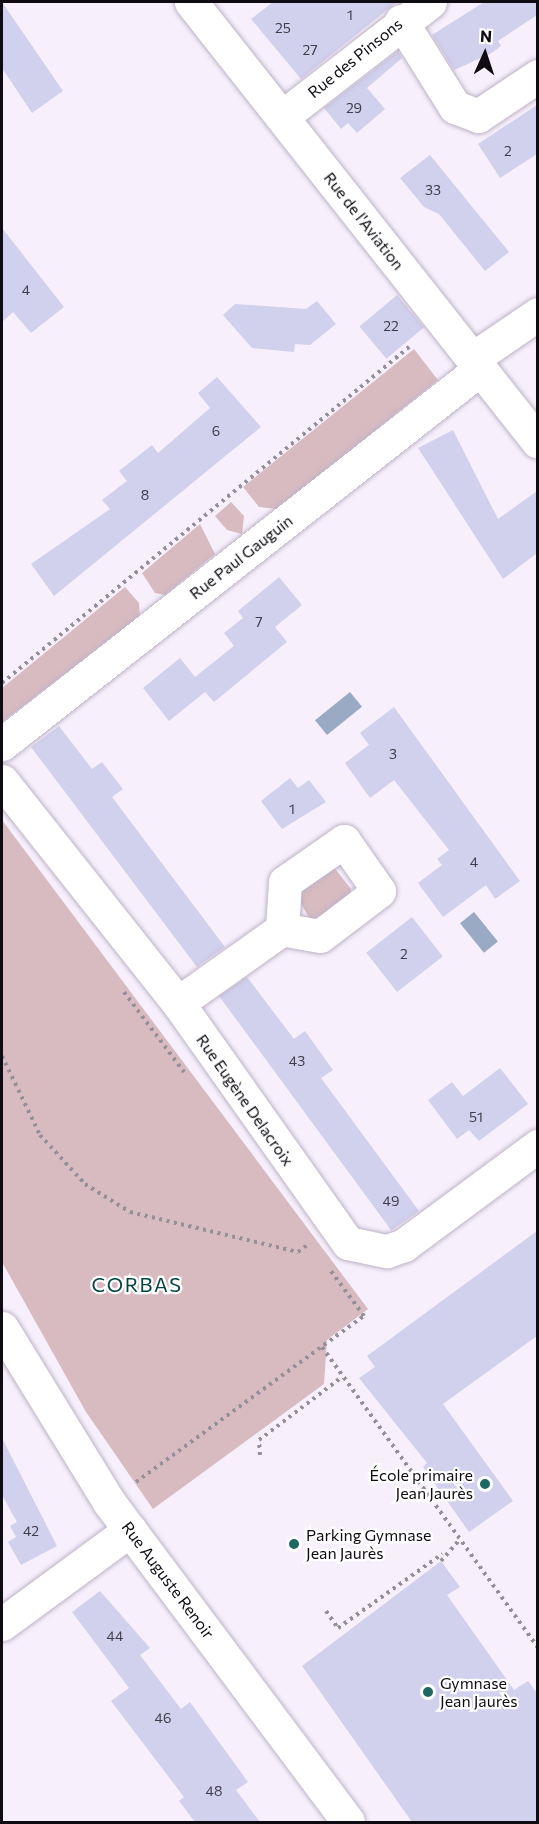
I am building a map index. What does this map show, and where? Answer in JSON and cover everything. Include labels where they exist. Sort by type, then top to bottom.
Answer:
[{"type":"street","name":"Rue de l'Aviation","points":[[191,2],[537,441]]},
{"type":"street","name":"Rue des Pinsons","points":[[283,117],[401,21],[430,2]]},
{"type":"street","points":[[401,21],[455,107],[478,116],[537,76]]},
{"type":"street","name":"Rue Paul Gauguin","points":[[2,744],[537,314]]},
{"type":"street","name":"Rue Eugène Delacroix","points":[[2,781],[178,1003],[348,1243],[387,1251],[404,1245],[537,1146]]},
{"type":"street","points":[[178,1003],[282,929]]},
{"type":"street","name":"Rue Auguste Renoir","points":[[2,1328],[109,1502],[348,1822]]},
{"type":"street","points":[[2,1624],[130,1530]]},
{"type":"path","points":[[2,684],[409,347]]},
{"type":"path","points":[[121,987],[191,1082]]},
{"type":"path","points":[[2,1056],[40,1135],[85,1184],[121,1206],[177,1227],[298,1252],[310,1242]]},
{"type":"path","points":[[303,1233],[317,1251]]},
{"type":"path","points":[[109,1502],[364,1316],[324,1261]]},
{"type":"path","points":[[322,1347],[537,1648]]},
{"type":"path","points":[[260,1455],[260,1440],[342,1377]]},
{"type":"path","points":[[327,1611],[338,1628],[459,1540]]},
{"type":"path","points":[[441,1561],[442,1554]]},
{"type":"shaded area","points":[[414,349],[438,380],[277,509],[259,507],[243,487]]},
{"type":"shaded area","points":[[231,502],[244,516],[242,534],[227,530],[215,516]]},
{"type":"shaded area","points":[[200,524],[215,554],[165,595],[155,593],[142,573]]},
{"type":"shaded area","points":[[125,587],[139,603],[140,616],[2,722],[2,688]]},
{"type":"shaded area","points":[[2,820],[368,1309],[327,1340],[324,1384],[153,1509],[86,1412],[2,1262]]},
{"type":"shaded area","points":[[332,865],[351,889],[350,901],[311,921],[294,892]]},
{"type":"water","points":[[350,692],[362,707],[327,735],[315,720]]},
{"type":"water","points":[[474,912],[498,942],[484,953],[460,923]]},
{"type":"building","points":[[2,2],[63,91],[32,113],[2,68]]},
{"type":"building","points":[[273,2],[397,2],[301,79],[251,19]]},
{"type":"building","points":[[484,2],[537,2],[537,15],[498,41],[501,46],[490,54],[454,70],[432,35]]},
{"type":"building","points":[[398,51],[402,58],[367,88],[385,109],[357,133],[348,123],[341,129],[324,108]]},
{"type":"building","points":[[537,105],[537,154],[500,178],[478,144]]},
{"type":"building","points":[[430,155],[509,252],[485,271],[439,214],[424,207],[400,178]]},
{"type":"building","points":[[2,228],[64,307],[31,333],[13,312],[2,322]]},
{"type":"building","points":[[397,295],[424,327],[386,359],[359,326]]},
{"type":"building","points":[[317,301],[336,324],[310,345],[295,344],[294,352],[252,348],[223,315],[235,304],[306,309]]},
{"type":"building","points":[[217,377],[261,427],[54,596],[31,564],[110,509],[102,500],[127,481],[119,471],[152,445],[158,453],[210,408],[198,393]]},
{"type":"building","points":[[453,430],[498,519],[537,491],[537,553],[503,579],[418,448]]},
{"type":"building","points":[[279,577],[302,605],[275,627],[287,642],[214,702],[205,692],[169,721],[143,688],[180,658],[195,677],[234,646],[224,633],[243,618],[238,611]]},
{"type":"building","points":[[394,707],[520,881],[495,899],[486,885],[443,917],[418,883],[442,865],[437,859],[449,850],[394,780],[370,798],[345,763],[369,745],[360,733]]},
{"type":"building","points":[[59,726],[92,769],[102,762],[123,789],[112,797],[225,947],[197,967],[31,747]]},
{"type":"building","points":[[290,778],[298,788],[309,780],[326,802],[282,829],[261,801]]},
{"type":"building","points":[[412,917],[443,956],[397,992],[366,953]]},
{"type":"building","points":[[247,977],[294,1039],[305,1031],[333,1070],[321,1078],[419,1211],[395,1228],[391,1230],[219,996]]},
{"type":"building","points":[[500,1068],[528,1104],[479,1141],[469,1130],[457,1139],[428,1100],[452,1082],[463,1096]]},
{"type":"building","points":[[537,1231],[537,1336],[443,1404],[513,1501],[469,1532],[423,1467],[427,1463],[359,1378],[375,1367],[367,1356]]},
{"type":"building","points":[[2,1438],[57,1546],[21,1565],[8,1542],[16,1537],[10,1526],[17,1522],[2,1495]]},
{"type":"building","name":"Gymnase Jean Jaurès","points":[[441,1561],[460,1587],[447,1595],[514,1690],[528,1681],[537,1693],[537,1822],[412,1822],[302,1666]]},
{"type":"building","points":[[100,1591],[150,1648],[140,1655],[181,1709],[190,1702],[248,1782],[236,1790],[260,1822],[195,1822],[179,1801],[184,1797],[111,1701],[129,1688],[72,1612]]},
{"type":"place","name":"École primaire Jean Jaurès","points":[[485,1484]]},
{"type":"place","name":"Parking Gymnase Jean Jaurès","points":[[294,1544]]},
{"type":"place","name":"Gymnase Jean Jaurès","points":[[428,1692]]},
{"type":"district","name":"CORBAS","points":[[137,1284]]}]
